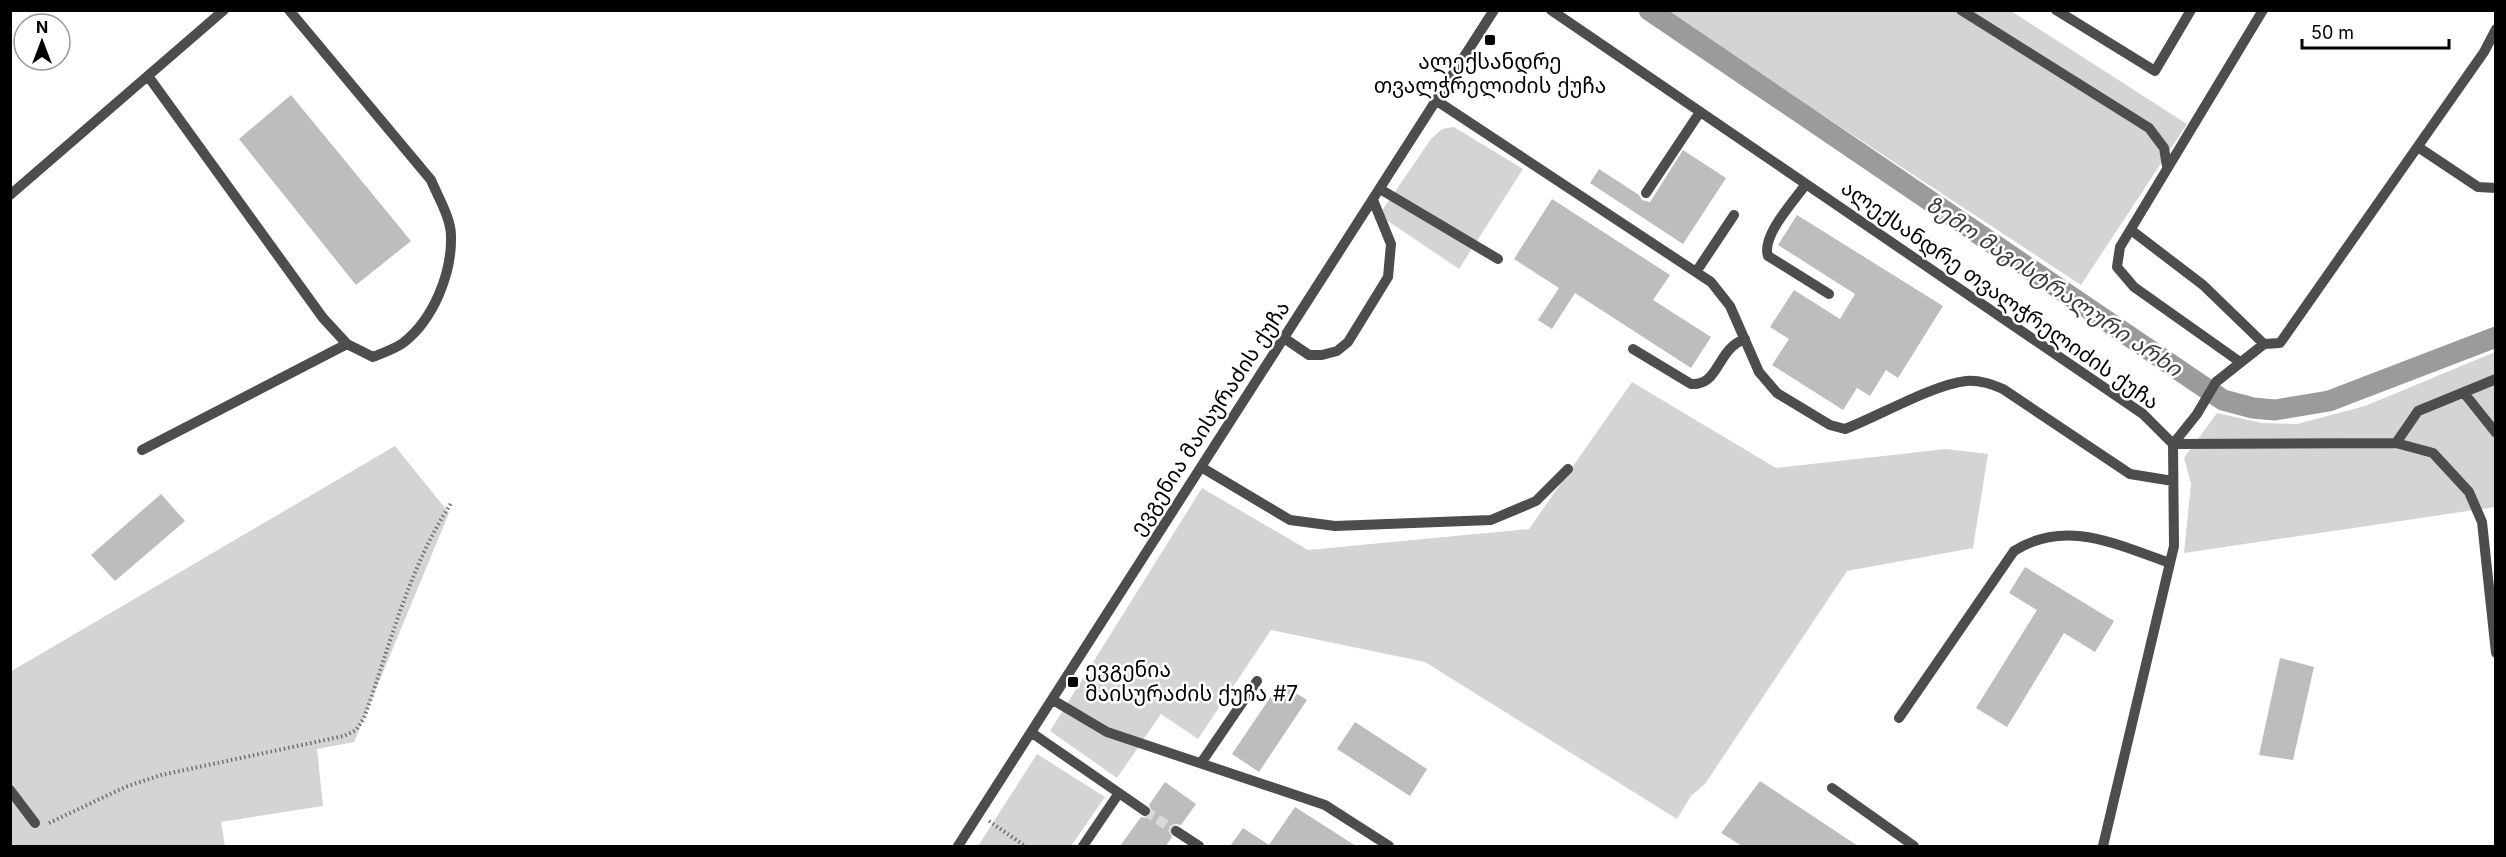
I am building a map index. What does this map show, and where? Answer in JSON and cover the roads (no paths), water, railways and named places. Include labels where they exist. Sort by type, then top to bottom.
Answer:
[{"type":"street","points":[[10,195],[224,10]]},
{"type":"street","points":[[148,76],[324,318],[347,344],[373,357],[402,344],[423,323],[438,294],[449,263],[451,235],[444,208],[431,180],[289,10]]},
{"type":"street","name":"ევგენია მაისურაძის ქუჩა","points":[[958,846],[1494,10]]},
{"type":"street","name":"ალექსანდრე თვალჭრელიძის ქუჩა","points":[[1551,10],[2143,414],[2173,444]]},
{"type":"street","points":[[1961,10],[2150,128],[2164,148],[2167,166]]},
{"type":"street","points":[[2056,10],[2155,71],[2191,10]]},
{"type":"street","points":[[2240,362],[2134,287],[2117,267],[2120,247],[2263,10]]},
{"type":"street","points":[[2103,846],[2174,546],[2173,444],[2197,414],[2216,382],[2264,344],[2280,344],[2484,52],[2496,29]]},
{"type":"street","points":[[1437,101],[1711,282],[1730,306],[1759,372],[1777,393],[1830,425],[1845,429],[1947,386],[1967,381],[1985,382],[2002,389],[2130,474],[2173,481]]},
{"type":"street","points":[[1646,193],[1700,112]]},
{"type":"street","points":[[2418,147],[2478,187],[2496,188]]},
{"type":"street","points":[[1806,184],[1768,237],[1766,248],[1768,256],[1829,294]]},
{"type":"street","points":[[1380,189],[1498,259]]},
{"type":"street","points":[[1284,338],[1309,355],[1322,355],[1337,351],[1348,342],[1388,276],[1390,244],[1373,200]]},
{"type":"street","points":[[1696,272],[1734,215]]},
{"type":"street","points":[[2131,230],[2203,285],[2264,344]]},
{"type":"street","points":[[1633,349],[1691,384],[1700,384],[1708,380],[1731,345],[1745,339]]},
{"type":"street","points":[[142,450],[347,344]]},
{"type":"street","points":[[2396,443],[2418,411],[2496,379]]},
{"type":"street","points":[[2464,393],[2496,433]]},
{"type":"street","points":[[2173,444],[2396,443],[2433,453],[2469,492],[2482,522],[2496,653]]},
{"type":"street","points":[[1201,467],[1290,520],[1335,526],[1491,520],[1536,501],[1568,469]]},
{"type":"street","points":[[1899,718],[2014,550],[2032,539],[2063,535],[2105,539],[2170,563]]},
{"type":"street","points":[[1201,764],[1257,681]]},
{"type":"street","points":[[1053,700],[1087,723],[1107,732],[1325,805],[1389,846]]},
{"type":"street","points":[[1032,733],[1145,811]]},
{"type":"street","points":[[1832,788],[1914,846]]},
{"type":"street","points":[[10,790],[35,823]]},
{"type":"street","points":[[1083,846],[1119,793]]},
{"type":"street","points":[[1176,831],[1199,846]]},
{"type":"waterway","name":"ზემო მაგისტრალური არხი","points":[[1649,10],[2223,400],[2253,408],[2275,410],[2329,401],[2496,337]]},
{"type":"tunnel","points":[[1145,811],[1176,831]]},
{"type":"place","name":"ალექსანდრე თვალჭრელიძის ქუჩა","points":[[1490,40]]},
{"type":"place","name":"ევგენია მაისურაძის ქუჩა #7","points":[[1073,682]]}]
